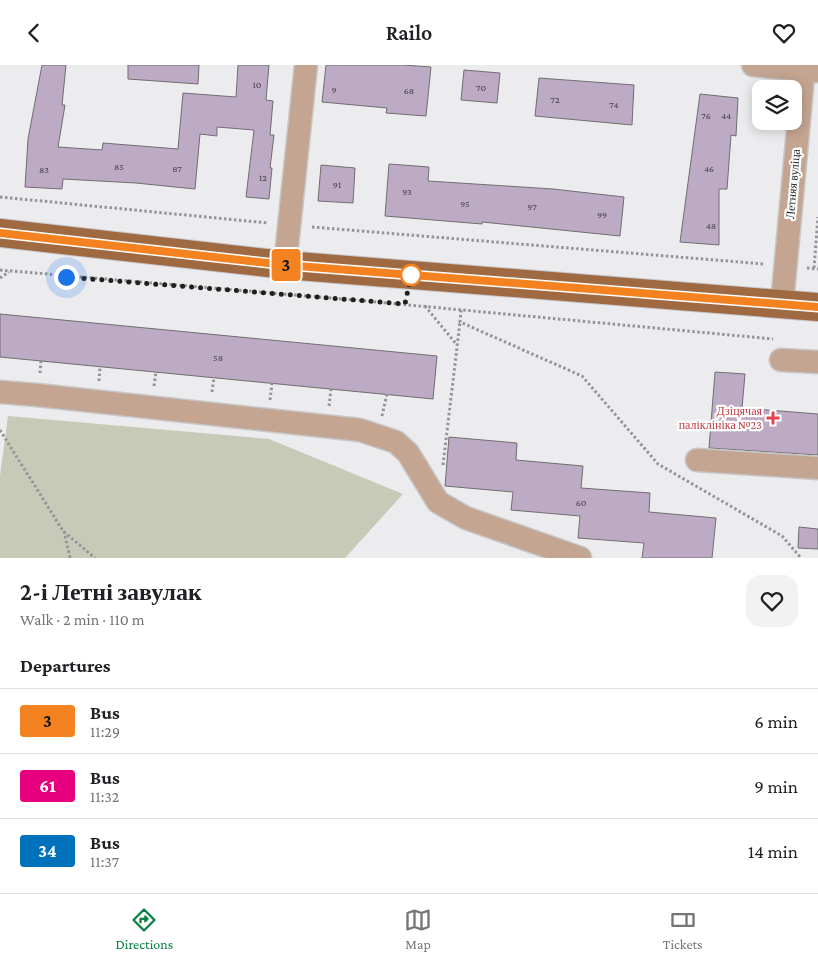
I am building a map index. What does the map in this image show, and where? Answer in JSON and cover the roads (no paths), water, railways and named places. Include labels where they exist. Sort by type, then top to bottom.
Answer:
[{"type":"main road","points":[[0,233],[285,265],[818,307]]},
{"type":"street","points":[[285,265],[306,65]]},
{"type":"street","points":[[753,65],[808,68]]},
{"type":"street","name":"Летняя вуліца","points":[[782,303],[808,68]]},
{"type":"street","points":[[777,349],[818,362]]},
{"type":"street","points":[[0,392],[360,430],[396,442],[408,453],[438,502],[466,518],[580,558]]},
{"type":"street","points":[[697,460],[818,468]]},
{"type":"place","name":"Дзіцячая паліклініка №23","points":[[773,418]]}]
